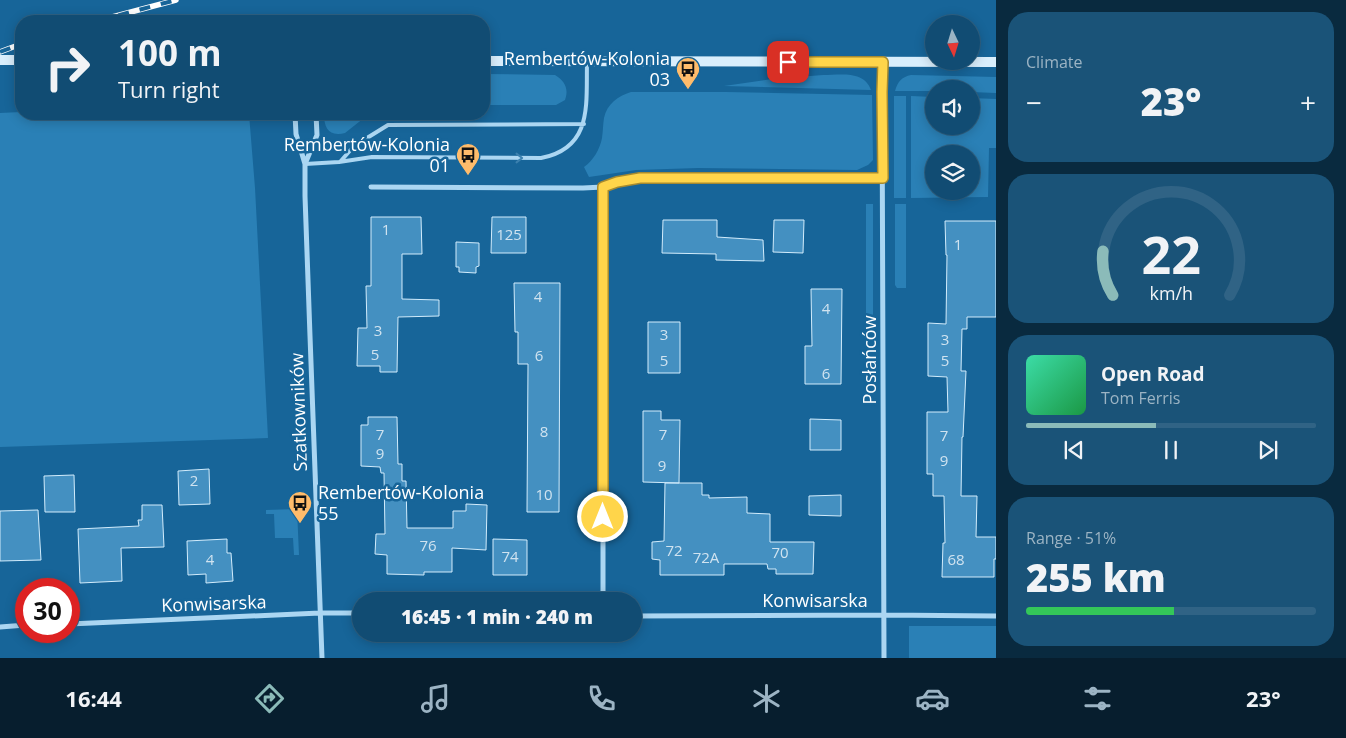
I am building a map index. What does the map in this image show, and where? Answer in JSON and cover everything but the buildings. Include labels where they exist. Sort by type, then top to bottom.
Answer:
[{"type":"main road","points":[[0,60],[15,60]]},
{"type":"main road","points":[[490,61],[996,62]]},
{"type":"street","name":"Posłańców","points":[[883,62],[884,658]]},
{"type":"street","name":"Szatkowników","points":[[295,120],[296,134],[305,164],[322,658]]},
{"type":"street","name":"Szatkowników","points":[[305,164],[317,134],[316,120]]},
{"type":"street","points":[[371,187],[583,188],[603,187],[617,182],[640,178],[883,178]]},
{"type":"street","points":[[603,187],[603,592]]},
{"type":"street","name":"Konwisarska","points":[[80,624],[352,613]]},
{"type":"street","name":"Konwisarska","points":[[642,616],[996,616]]},
{"type":"street","points":[[0,626],[15,625]]},
{"type":"lane","points":[[305,164],[339,162],[372,157],[541,158],[561,152],[574,141],[584,124],[586,109],[586,60]]},
{"type":"lane","points":[[339,162],[354,146],[388,125],[584,124]]},
{"type":"shaded area","points":[[490,74],[555,75],[561,80],[567,92],[565,100],[556,105],[490,105]]},
{"type":"shaded area","points":[[844,74],[857,76],[868,84],[871,90],[724,86],[772,79]]},
{"type":"shaded area","points":[[911,75],[996,77],[996,93],[980,92],[980,80],[925,80],[925,91],[895,91],[901,80]]},
{"type":"shaded area","points":[[631,92],[872,95],[873,160],[868,165],[857,170],[698,168],[636,170],[589,177],[584,167],[593,158],[600,146],[605,113],[618,98]]},
{"type":"shaded area","points":[[894,96],[906,96],[906,198],[894,198]]},
{"type":"shaded area","points":[[911,96],[925,97],[925,135],[980,135],[980,98],[996,99],[996,148],[989,148],[988,197],[980,197],[980,145],[925,145],[925,198],[911,198]]},
{"type":"shaded area","points":[[15,112],[15,120],[249,120],[255,188],[268,438],[0,447],[0,113]]},
{"type":"shaded area","points":[[325,120],[361,120],[345,133],[340,134],[335,134],[328,130]]},
{"type":"shaded area","points":[[866,204],[873,204],[873,319],[870,322],[866,322]]},
{"type":"shaded area","points":[[895,204],[906,204],[906,288],[897,288],[895,285]]},
{"type":"shaded area","points":[[297,509],[299,555],[294,555],[293,538],[275,538],[274,514],[266,514],[266,510]]},
{"type":"shaded area","points":[[909,626],[996,626],[996,658],[909,658]]},
{"type":"railway","points":[[120,15],[176,0]]},
{"type":"railway","points":[[0,52],[15,46]]},
{"type":"place","name":"Rembertów-Kolonia 03","points":[[688,90]]},
{"type":"place","name":"Rembertów-Kolonia 01","points":[[468,176]]},
{"type":"place","name":"Rembertów-Kolonia 55","points":[[300,524]]},
{"type":"route","points":[[603,517],[603,187],[617,182],[640,178],[883,178],[883,62],[788,62]]}]
